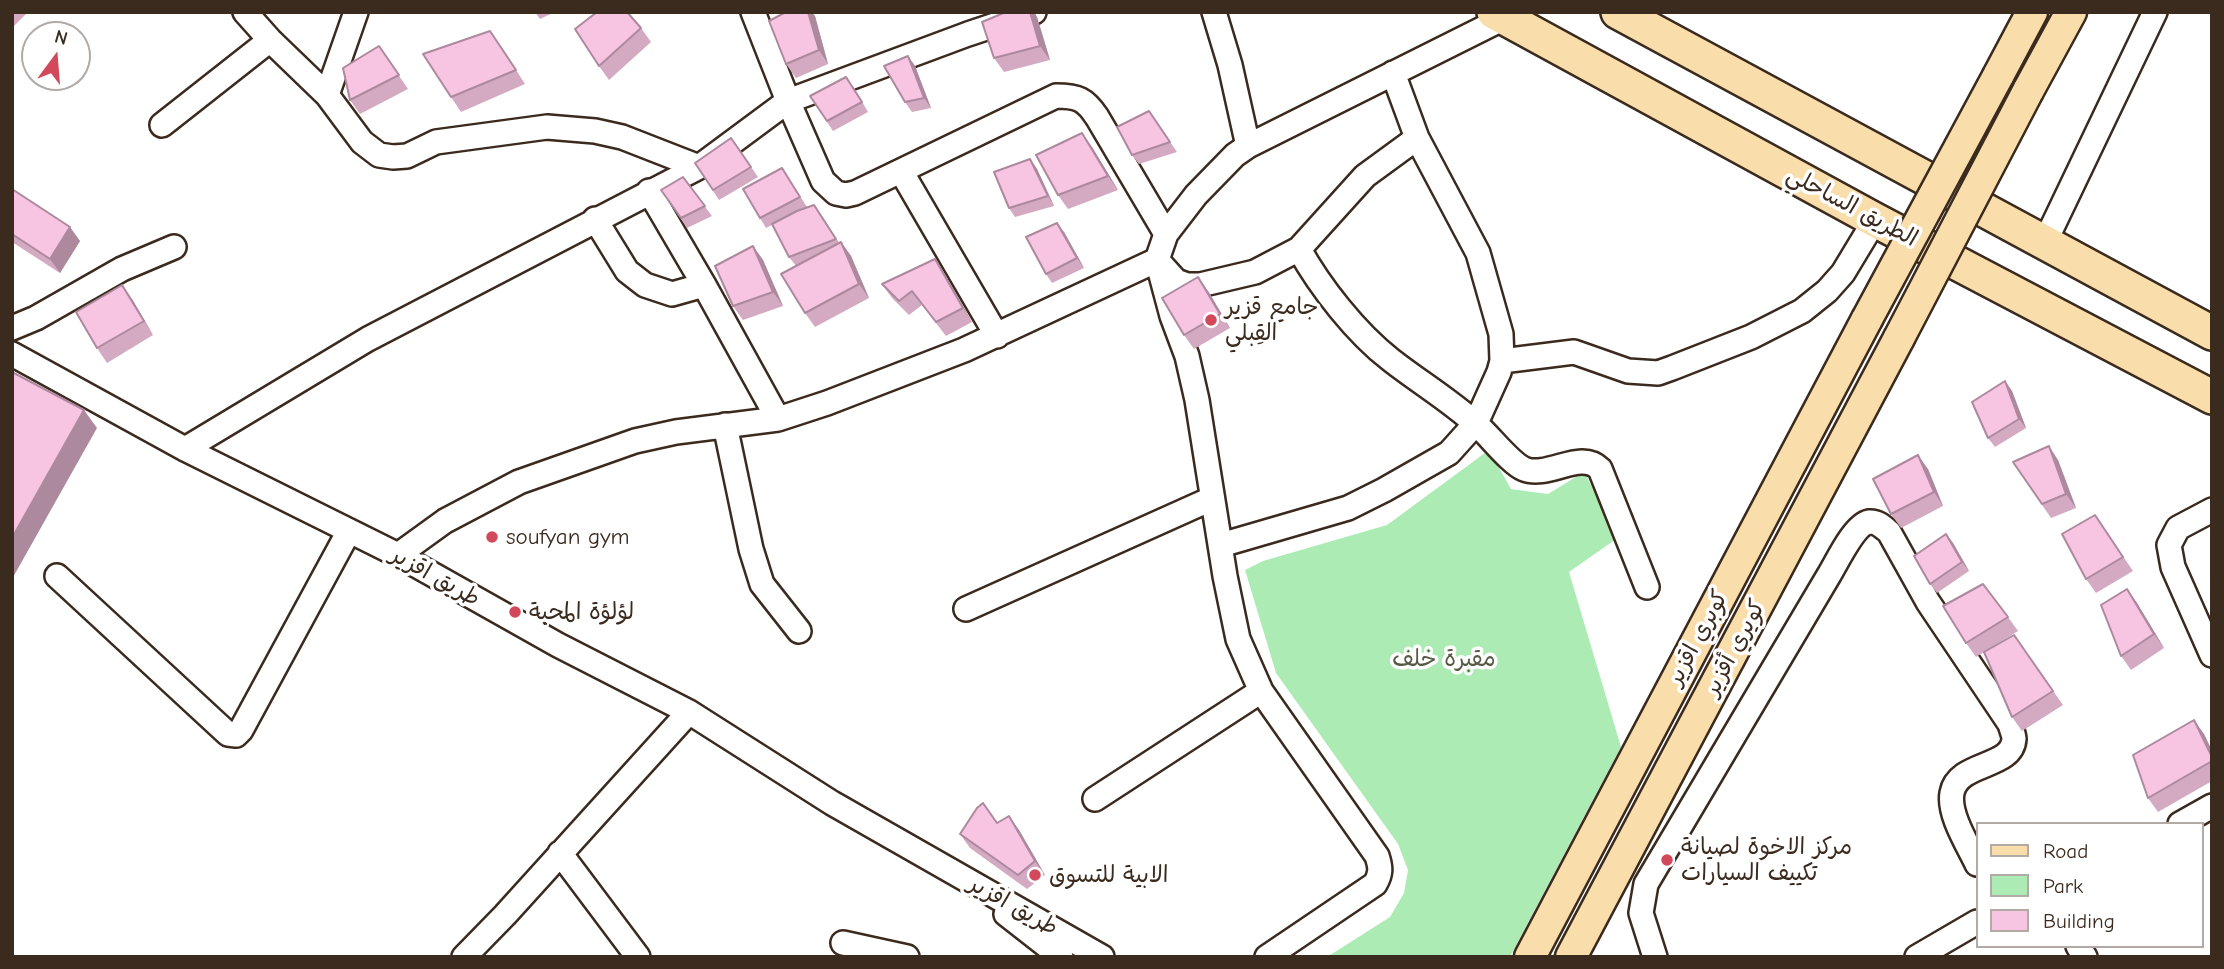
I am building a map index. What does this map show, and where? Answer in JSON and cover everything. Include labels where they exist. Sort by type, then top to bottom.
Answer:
[{"type":"highway","points":[[1618,12],[2212,333]]},
{"type":"highway","name":"الطريق الساحلي","points":[[1499,15],[1875,220],[2212,397]]},
{"type":"main road","name":"كوبري اقزير","points":[[1530,957],[2032,12]]},
{"type":"main road","name":"كويري أقزير","points":[[1572,957],[2071,12]]},
{"type":"street","points":[[245,12],[327,95],[362,142],[379,155],[407,156],[436,142],[547,127],[595,131],[622,137],[699,167]]},
{"type":"street","points":[[327,95],[356,12]]},
{"type":"street","points":[[753,12],[823,181],[836,193],[855,193],[1056,96],[1075,96],[1089,105],[1097,117],[1166,234]]},
{"type":"street","points":[[185,449],[368,339],[699,167],[788,101],[1034,12]]},
{"type":"street","points":[[1214,12],[1230,65],[1248,146]]},
{"type":"street","points":[[2045,242],[2155,12]]},
{"type":"street","points":[[1267,957],[1375,884],[1381,867],[1377,856],[1261,691],[1238,639],[1211,499],[1197,400],[1187,356],[1172,316],[1157,260],[1166,234],[1196,195],[1235,155],[1499,15]]},
{"type":"street","points":[[162,125],[270,40]]},
{"type":"street","points":[[1221,545],[1348,508],[1384,491],[1449,453],[1476,423],[1502,361],[1501,334],[1478,253],[1417,138],[1393,73]]},
{"type":"street","points":[[1157,260],[1176,281],[1187,285],[1199,285],[1255,272],[1299,248],[1365,176],[1417,138]]},
{"type":"street","points":[[901,171],[997,336]]},
{"type":"street","points":[[649,191],[705,285],[778,419]]},
{"type":"street","points":[[595,219],[627,271],[645,285],[672,294],[705,285]]},
{"type":"street","points":[[1502,361],[1574,352],[1628,371],[1658,373],[1751,338],[1802,311],[1819,298],[1843,273],[1875,220]]},
{"type":"street","points":[[12,328],[36,318],[122,269],[174,247]]},
{"type":"street","points":[[1299,248],[1307,263],[1360,334],[1476,423],[1525,470],[1564,467],[1585,460],[1594,463],[1600,469],[1647,587]]},
{"type":"street","points":[[398,555],[445,521],[519,482],[635,441],[725,425],[778,419],[827,403],[997,336],[1157,260]]},
{"type":"street","name":"طريق اقزير","points":[[12,354],[185,449],[398,555],[558,645],[689,712],[832,803],[1102,957]]},
{"type":"street","points":[[725,425],[751,549],[762,584],[799,631]]},
{"type":"street","points":[[966,609],[1211,499]]},
{"type":"street","points":[[2212,510],[2178,528],[2169,545],[2173,567],[2212,655]]},
{"type":"street","points":[[1655,957],[1641,914],[1646,884],[1843,551],[1858,527],[1869,522],[1878,524],[1889,532],[1928,602],[2010,724],[2014,738],[2010,750],[1995,762],[1969,770],[1957,782],[1952,795],[1956,820],[1976,862]]},
{"type":"street","points":[[57,576],[228,734],[236,735],[349,531]]},
{"type":"street","points":[[1095,799],[1261,691]]},
{"type":"street","points":[[464,957],[689,712]]},
{"type":"street","points":[[2184,822],[2212,806]]},
{"type":"street","points":[[560,853],[638,957]]},
{"type":"street","name":"طريق اقزير","points":[[960,877],[1049,954]]},
{"type":"street","points":[[1917,957],[1976,923]]},
{"type":"street","points":[[843,943],[907,957]]},
{"type":"green space","name":"مقبرة خلف","points":[[1489,450],[1511,489],[1548,494],[1584,472],[1619,537],[1569,572],[1621,747],[1510,957],[1327,957],[1390,917],[1404,893],[1408,870],[1398,844],[1276,673],[1245,570],[1263,561],[1387,525]]},
{"type":"building","points":[[597,12],[627,12],[641,28],[599,66],[575,29]]},
{"type":"building","points":[[786,12],[808,12],[819,50],[786,64],[769,21]]},
{"type":"building","points":[[1006,12],[1030,12],[1040,46],[994,58],[982,22]]},
{"type":"building","points":[[490,31],[516,70],[451,97],[423,54]]},
{"type":"building","points":[[379,46],[399,75],[350,100],[343,68]]},
{"type":"building","points":[[908,56],[924,98],[905,102],[884,66]]},
{"type":"building","points":[[846,77],[862,102],[827,121],[810,96]]},
{"type":"building","points":[[1149,111],[1170,142],[1132,155],[1117,127]]},
{"type":"building","points":[[1082,133],[1108,176],[1058,195],[1036,155]]},
{"type":"building","points":[[731,138],[751,167],[713,190],[695,163]]},
{"type":"building","points":[[1030,159],[1048,196],[1009,208],[994,172]]},
{"type":"building","points":[[782,168],[800,197],[760,218],[743,189]]},
{"type":"building","points":[[683,177],[705,206],[681,218],[661,190]]},
{"type":"building","points":[[12,189],[70,227],[50,259],[12,234]]},
{"type":"building","points":[[814,205],[836,239],[789,257],[772,224]]},
{"type":"building","points":[[1057,223],[1077,258],[1046,274],[1026,237]]},
{"type":"building","points":[[841,242],[859,284],[805,313],[781,274]]},
{"type":"building","points":[[753,246],[773,292],[733,306],[715,266]]},
{"type":"building","points":[[935,259],[963,308],[936,322],[912,291],[899,301],[882,284]]},
{"type":"building","points":[[1198,277],[1220,314],[1184,335],[1162,298]]},
{"type":"building","points":[[122,285],[144,321],[97,348],[76,312]]},
{"type":"building","points":[[12,372],[84,410],[12,538]]},
{"type":"building","points":[[2005,381],[2019,419],[1988,438],[1972,402]]},
{"type":"building","points":[[2049,446],[2066,494],[2042,504],[2013,462]]},
{"type":"building","points":[[1918,455],[1934,492],[1891,514],[1873,479]]},
{"type":"building","points":[[2095,515],[2123,557],[2086,579],[2062,534]]},
{"type":"building","points":[[1946,534],[1962,562],[1930,584],[1914,556]]},
{"type":"building","points":[[1983,584],[2008,617],[1966,643],[1943,606]]},
{"type":"building","points":[[2127,589],[2154,634],[2121,656],[2101,605]]},
{"type":"building","points":[[2014,635],[2053,691],[2012,717],[1984,652]]},
{"type":"building","points":[[2194,720],[2212,761],[2148,798],[2133,755]]},
{"type":"building","points":[[983,803],[997,823],[1009,816],[1035,861],[1018,875],[960,834]]},
{"type":"place","name":"جامع قزير القِبلي","points":[[1211,320]]},
{"type":"place","name":"soufyan gym","points":[[492,537]]},
{"type":"place","name":"لؤلؤة المحبة","points":[[515,612]]},
{"type":"place","name":"مركز الاخوة لصيانة تكييف السيارات","points":[[1667,860]]},
{"type":"place","name":"الابية للتسوق","points":[[1035,875]]}]
